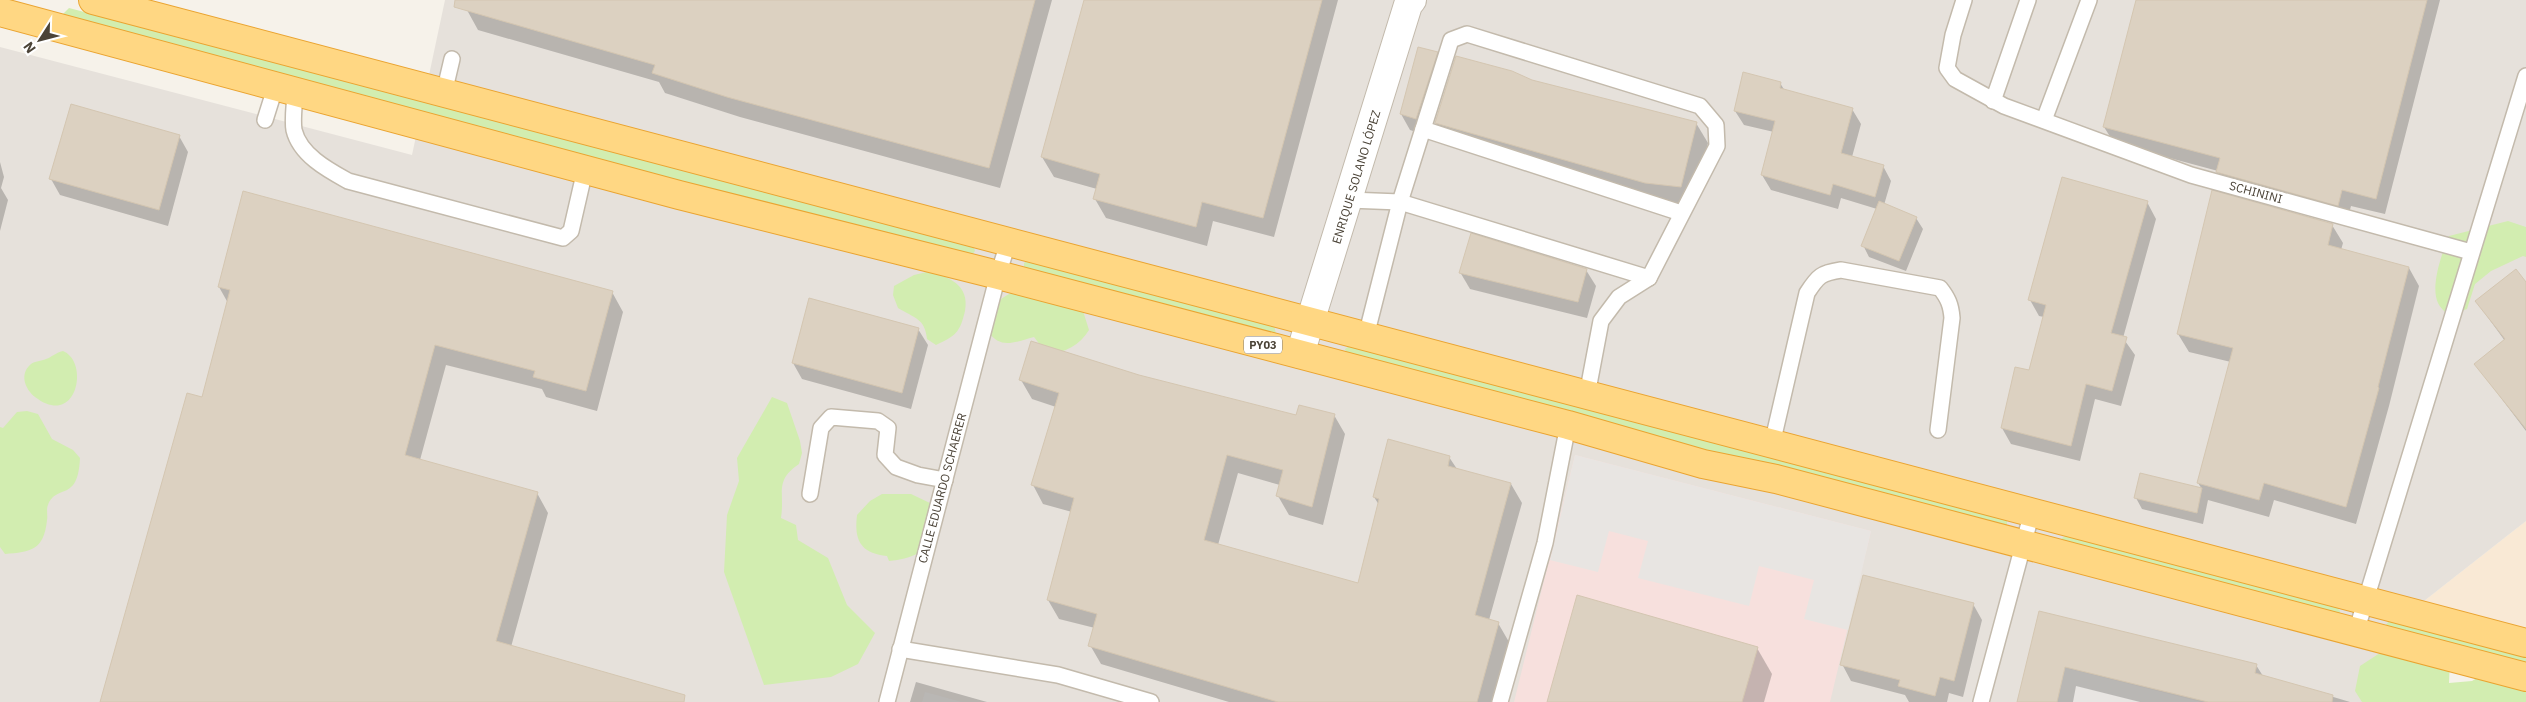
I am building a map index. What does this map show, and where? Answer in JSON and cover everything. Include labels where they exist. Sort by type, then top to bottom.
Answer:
[{"type":"highway","points":[[93,0],[1009,240],[1311,322],[2526,643]]},
{"type":"highway","name":"PY03","points":[[0,12],[585,170],[998,275],[1568,425],[1703,464],[1776,479],[2526,677]]},
{"type":"highway","points":[[285,88],[286,51]]},
{"type":"street","name":"ENRIQUE SOLANO LÓPEZ","points":[[1300,354],[1408,5],[1412,0]]},
{"type":"lane","name":"SCHININI","points":[[1964,0],[1953,35],[1947,68],[1955,79],[1993,101],[2191,174],[2471,252]]},
{"type":"lane","points":[[1993,101],[2028,0]]},
{"type":"lane","points":[[2044,120],[2089,0]]},
{"type":"lane","points":[[1366,336],[1400,202],[1451,40],[1467,34],[1700,106],[1716,125],[1717,146],[1649,278],[1619,296],[1601,321],[1587,395]]},
{"type":"lane","points":[[444,93],[452,59]]},
{"type":"lane","points":[[2356,632],[2526,76]]},
{"type":"lane","points":[[265,120],[285,88]]},
{"type":"lane","points":[[285,88],[294,130],[304,149],[324,168],[348,181],[563,238],[571,231],[585,170]]},
{"type":"lane","points":[[1423,129],[1681,213]]},
{"type":"lane","points":[[1349,200],[1400,202],[1649,278]]},
{"type":"lane","name":"CALLE EDUARDO SCHAERER","points":[[887,702],[998,275],[1009,240]]},
{"type":"lane","points":[[1772,444],[1806,293],[1816,278],[1827,272],[1841,270],[1940,288],[1947,296],[1951,306],[1952,318],[1938,430]]},
{"type":"lane","points":[[810,494],[821,428],[831,417],[878,421],[888,428],[886,454],[896,467],[918,475],[944,480]]},
{"type":"lane","points":[[1500,702],[1545,543],[1568,425]]},
{"type":"lane","points":[[1981,702],[2032,512]]},
{"type":"lane","points":[[900,649],[1058,675],[1151,702]]},
{"type":"shaded area","points":[[445,0],[2526,0],[2526,521],[2424,601],[2391,686],[2452,702],[0,702],[0,47],[412,155]]},
{"type":"shaded area","points":[[1575,455],[1871,531],[1830,702],[1514,702]]},
{"type":"shaded area","points":[[1575,455],[1871,531],[1848,630],[1804,619],[1814,580],[1759,566],[1749,606],[1638,578],[1648,541],[1609,531],[1598,572],[1550,560]]},
{"type":"shaded area","points":[[2526,521],[2526,634],[2424,601]]},
{"type":"shaded area","points":[[2062,667],[2201,702],[2054,702]]},
{"type":"shaded area","points":[[925,692],[962,702],[922,702]]},
{"type":"green space","points":[[69,8],[973,245],[975,251],[969,258],[65,18],[63,14]]},
{"type":"green space","points":[[2508,221],[2526,227],[2526,257],[2523,256],[2491,271],[2475,284],[2467,309],[2449,316],[2438,303],[2435,288],[2443,251],[2449,236]]},
{"type":"green space","points":[[1027,261],[1274,325],[1276,334],[1274,337],[1024,270],[1024,263]]},
{"type":"green space","points":[[927,272],[943,276],[956,283],[961,288],[966,302],[959,329],[953,336],[936,345],[927,339],[924,327],[918,319],[898,308],[893,295],[894,286],[914,275]]},
{"type":"green space","points":[[1020,290],[1083,311],[1089,330],[1077,344],[1066,350],[1047,354],[1034,337],[1008,343],[998,341],[988,331],[996,304],[1005,296]]},
{"type":"green space","points":[[1351,345],[2007,520],[2007,527],[2004,530],[1348,358],[1345,349]]},
{"type":"green space","points":[[63,351],[71,357],[76,367],[77,379],[75,390],[69,399],[61,405],[49,405],[35,397],[28,390],[24,377],[25,372],[33,363]]},
{"type":"green space","points":[[772,397],[787,403],[800,441],[802,453],[799,464],[791,470],[783,482],[781,518],[796,525],[798,540],[828,558],[847,605],[875,633],[858,664],[831,677],[764,685],[724,572],[727,515],[739,481],[737,458]]},
{"type":"green space","points":[[27,411],[38,414],[52,439],[73,450],[80,458],[78,472],[71,487],[57,495],[48,505],[43,538],[35,548],[5,554],[0,547],[0,427],[3,428],[17,412]]},
{"type":"green space","points":[[882,494],[911,494],[930,503],[937,519],[939,533],[934,544],[919,553],[889,561],[887,556],[870,552],[865,548],[858,538],[857,515],[870,501]]},
{"type":"green space","points":[[2067,535],[2336,606],[2340,611],[2339,615],[2061,542],[2062,538]]},
{"type":"green space","points":[[2390,620],[2526,656],[2526,702],[2362,702],[2355,691],[2360,666],[2380,653],[2450,658],[2449,683],[2472,681],[2493,668],[2384,627]]},
{"type":"building","points":[[455,0],[1035,0],[989,168],[727,97],[652,73],[655,65],[454,7]]},
{"type":"building","points":[[1084,0],[1322,0],[1263,218],[1202,202],[1196,227],[1093,199],[1100,174],[1041,157]]},
{"type":"building","points":[[2136,0],[2427,0],[2376,199],[2342,190],[2338,206],[2216,172],[2220,158],[2103,127]]},
{"type":"building","points":[[1418,47],[1438,52],[1416,119],[1400,114]]},
{"type":"building","points":[[1456,56],[1512,71],[1532,80],[1697,122],[1681,187],[1645,183],[1435,123]]},
{"type":"building","points":[[1743,72],[1781,82],[1780,88],[1853,108],[1841,153],[1884,165],[1875,197],[1833,184],[1830,195],[1761,175],[1775,121],[1734,111]]},
{"type":"building","points":[[71,104],[180,135],[159,210],[49,179]]},
{"type":"building","points":[[2062,177],[2148,201],[2111,333],[2127,337],[2112,391],[2086,384],[2071,446],[2001,428],[2015,367],[2029,370],[2046,305],[2028,300]]},
{"type":"building","points":[[2212,190],[2333,224],[2328,245],[2409,267],[2379,388],[2346,507],[2264,483],[2259,500],[2197,483],[2233,348],[2177,334]]},
{"type":"building","points":[[243,191],[613,291],[586,391],[533,377],[535,371],[435,345],[405,455],[538,492],[496,641],[685,695],[684,702],[100,702],[187,393],[202,397],[230,290],[218,287]]},
{"type":"building","points":[[1879,201],[1917,217],[1899,261],[1861,246]]},
{"type":"building","points":[[1471,233],[1587,269],[1578,302],[1459,273]]},
{"type":"building","points":[[2516,269],[2526,282],[2526,429],[2474,364],[2505,339],[2475,301]]},
{"type":"building","points":[[809,298],[919,328],[902,393],[792,363]]},
{"type":"building","points":[[1031,341],[1139,375],[1296,415],[1299,405],[1335,414],[1312,507],[1276,496],[1283,470],[1227,455],[1204,540],[1358,583],[1379,499],[1373,497],[1388,439],[1450,456],[1448,466],[1511,483],[1475,615],[1499,622],[1477,702],[1278,702],[1088,646],[1097,614],[1047,600],[1074,498],[1031,485],[1059,393],[1019,380]]},
{"type":"building","points":[[2140,473],[2202,488],[2197,513],[2134,498]]},
{"type":"building","points":[[1863,575],[1974,603],[1954,681],[1940,677],[1935,696],[1898,686],[1900,680],[1840,665]]},
{"type":"building","points":[[1577,595],[1758,647],[1742,702],[1547,702]]},
{"type":"building","points":[[2039,611],[2257,664],[2255,673],[2333,695],[2332,702],[2208,702],[2065,667],[2057,702],[2017,702]]}]
